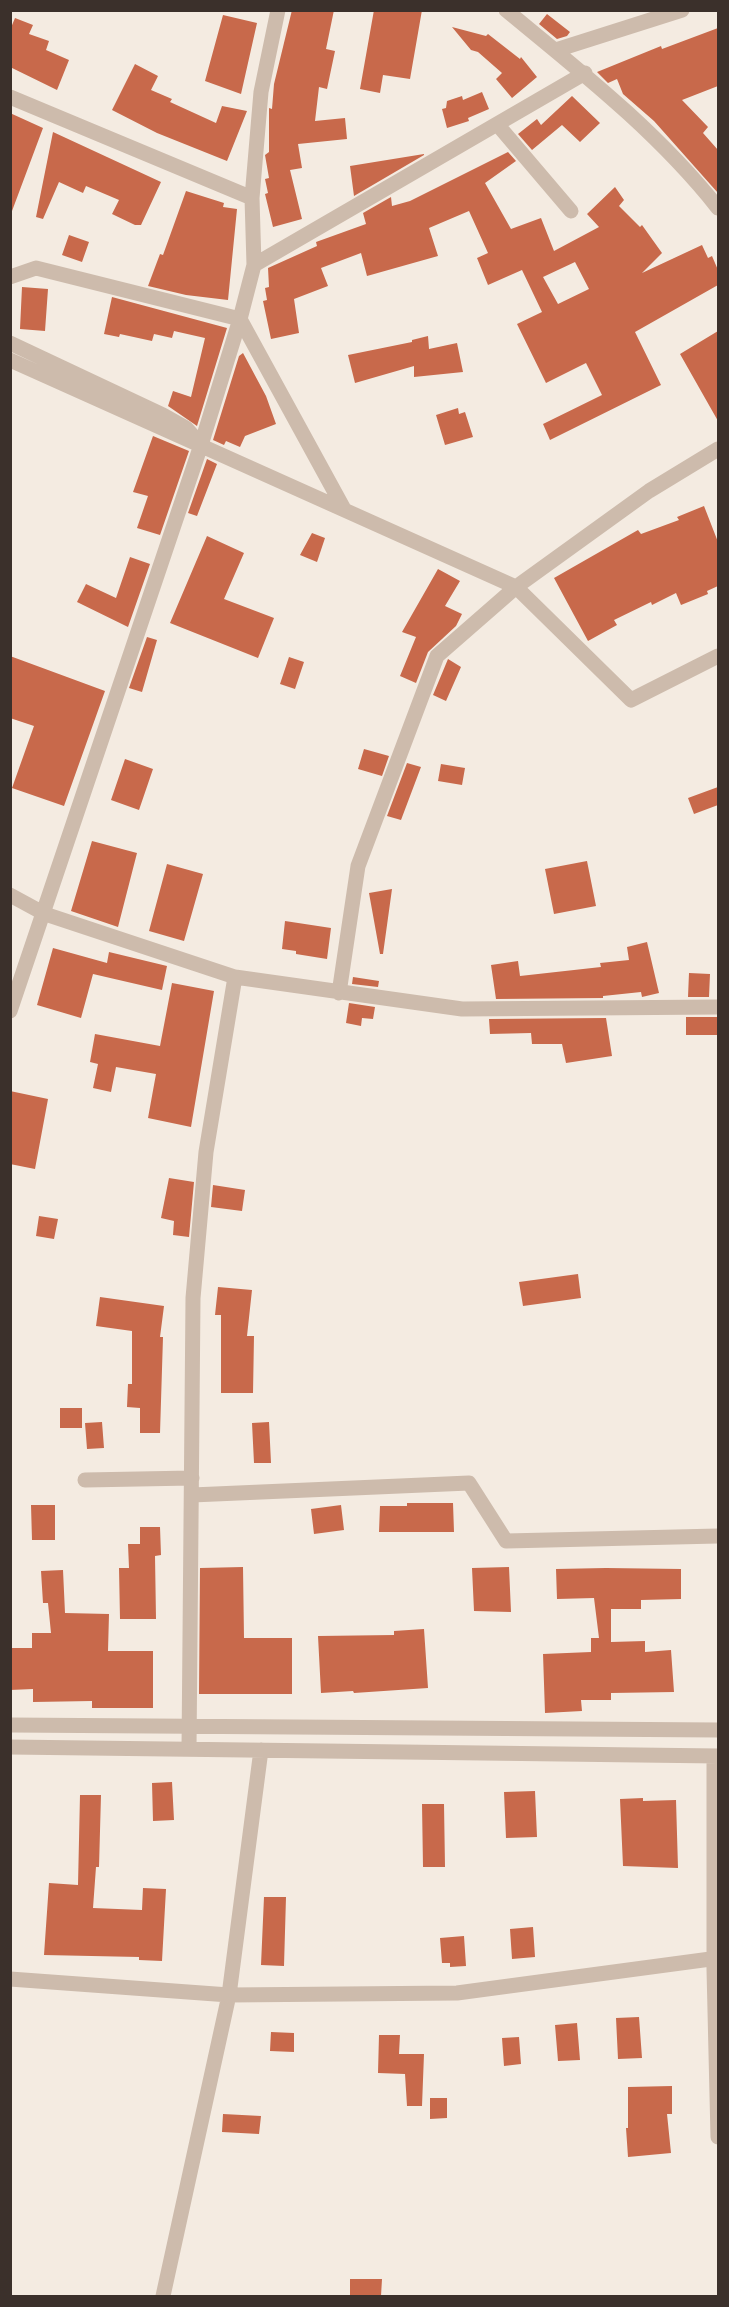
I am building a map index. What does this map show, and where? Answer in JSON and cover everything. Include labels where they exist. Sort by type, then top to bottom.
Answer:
[{"type":"street","points":[[10,1011],[45,914],[201,445],[240,319],[254,265],[252,198],[261,92],[278,10]]},
{"type":"street","points":[[506,10],[585,73],[696,179],[718,208]]},
{"type":"street","points":[[556,50],[682,10]]},
{"type":"street","points":[[254,265],[585,73]]},
{"type":"street","points":[[10,97],[252,198]]},
{"type":"street","points":[[497,124],[571,211]]},
{"type":"street","points":[[10,277],[36,268],[240,319],[344,509]]},
{"type":"street","points":[[10,343],[163,415],[186,428],[201,445]]},
{"type":"street","points":[[10,360],[516,587],[631,700],[718,656]]},
{"type":"street","points":[[339,993],[358,866],[437,656],[516,587],[649,491],[718,449]]},
{"type":"street","points":[[10,895],[45,914],[235,977],[462,1009],[718,1007]]},
{"type":"street","points":[[189,1749],[193,1298],[206,1152],[235,977]]},
{"type":"street","points":[[85,1480],[192,1478]]},
{"type":"street","points":[[192,1495],[470,1483],[506,1541],[718,1536]]},
{"type":"street","points":[[10,1725],[718,1730]]},
{"type":"street","points":[[10,1747],[716,1756],[718,2138]]},
{"type":"street","points":[[163,2296],[229,1995],[261,1750]]},
{"type":"street","points":[[10,1979],[229,1995],[457,1994],[716,1958]]},
{"type":"building","points":[[292,10],[334,10],[326,49],[335,51],[327,89],[319,87],[315,121],[345,118],[347,139],[298,144],[302,168],[290,170],[302,219],[273,227],[265,194],[268,193],[265,179],[269,178],[265,155],[269,152],[269,108],[272,109],[274,84]]},
{"type":"building","points":[[374,10],[422,10],[410,79],[383,75],[380,93],[360,89]]},
{"type":"building","points":[[547,14],[570,32],[567,36],[557,39],[539,24]]},
{"type":"building","points":[[223,15],[257,23],[241,94],[205,81]]},
{"type":"building","points":[[15,18],[33,25],[29,34],[49,41],[46,50],[69,60],[57,90],[10,67],[10,30]]},
{"type":"building","points":[[452,27],[486,36],[488,34],[520,59],[521,57],[537,77],[512,98],[496,79],[502,73],[478,52],[471,50]]},
{"type":"building","points":[[718,28],[718,86],[682,100],[708,127],[703,133],[718,150],[718,193],[654,121],[623,94],[617,79],[608,83],[597,72],[661,46],[662,49]]},
{"type":"building","points":[[135,64],[158,76],[151,90],[172,99],[170,102],[216,123],[222,106],[247,111],[227,161],[157,133],[112,110]]},
{"type":"building","points":[[482,92],[489,109],[468,118],[469,121],[447,128],[442,109],[446,108],[447,101],[462,96],[463,100]]},
{"type":"building","points":[[572,96],[600,123],[580,142],[562,125],[532,150],[518,134],[537,119],[541,125]]},
{"type":"building","points":[[10,113],[43,128],[12,211],[10,210]]},
{"type":"building","points":[[53,132],[161,182],[141,225],[135,225],[112,214],[119,200],[86,186],[83,193],[59,182],[43,219],[36,217]]},
{"type":"building","points":[[508,152],[516,161],[485,183],[511,229],[541,218],[554,251],[599,227],[587,214],[615,187],[624,200],[619,206],[640,227],[642,225],[662,253],[642,273],[702,245],[708,258],[712,256],[718,270],[718,285],[635,332],[661,385],[550,440],[543,424],[602,395],[586,363],[546,383],[517,324],[542,312],[522,270],[488,285],[477,258],[488,253],[469,211],[429,228],[438,256],[367,276],[361,253],[321,268],[328,286],[294,299],[299,333],[271,339],[263,301],[267,300],[265,288],[269,287],[268,268],[317,246],[316,242],[366,224],[363,213],[391,197],[392,206],[410,201]],"holes":[[[575,262],[589,289],[558,304],[543,277]]]},
{"type":"building","points":[[424,155],[354,196],[350,166]]},
{"type":"building","points":[[186,191],[224,203],[223,207],[237,209],[228,300],[186,295],[148,286],[160,254],[163,255]]},
{"type":"building","points":[[69,235],[89,242],[82,262],[62,255]]},
{"type":"building","points":[[22,287],[48,289],[45,331],[20,329]]},
{"type":"building","points":[[112,297],[227,328],[197,426],[168,406],[173,391],[191,397],[205,338],[174,331],[172,338],[154,334],[152,341],[120,334],[119,337],[104,334]]},
{"type":"building","points":[[718,331],[718,421],[680,354]]},
{"type":"building","points":[[428,336],[429,349],[457,343],[463,372],[414,377],[414,366],[355,383],[348,355],[412,342],[412,340]]},
{"type":"building","points":[[243,353],[266,396],[276,424],[245,436],[240,447],[226,441],[224,445],[213,440],[239,356]]},
{"type":"building","points":[[458,408],[459,414],[465,412],[473,437],[445,445],[436,415]]},
{"type":"building","points":[[153,436],[189,451],[160,535],[137,528],[148,496],[133,492]]},
{"type":"building","points":[[207,459],[217,464],[197,516],[188,513]]},
{"type":"building","points":[[704,506],[718,542],[718,586],[707,591],[708,594],[681,605],[676,593],[652,605],[651,602],[614,620],[617,625],[588,641],[554,578],[638,530],[641,534],[679,520],[677,517]]},
{"type":"building","points":[[312,533],[325,538],[317,562],[300,555]]},
{"type":"building","points":[[207,536],[244,553],[224,599],[274,618],[258,658],[170,623]]},
{"type":"building","points":[[130,557],[150,564],[128,627],[77,602],[86,584],[116,598]]},
{"type":"building","points":[[438,569],[460,581],[445,606],[462,614],[456,626],[428,652],[416,683],[400,676],[416,637],[402,632]]},
{"type":"building","points":[[147,637],[157,640],[142,692],[129,688]]},
{"type":"building","points":[[10,656],[105,691],[64,806],[12,788],[34,726],[10,718]]},
{"type":"building","points":[[289,657],[304,662],[295,689],[280,684]]},
{"type":"building","points":[[448,659],[461,667],[446,701],[433,695]]},
{"type":"building","points":[[364,749],[389,756],[382,776],[358,769]]},
{"type":"building","points":[[125,759],[153,769],[139,810],[111,800]]},
{"type":"building","points":[[407,763],[421,767],[401,820],[387,816]]},
{"type":"building","points":[[441,764],[465,768],[462,785],[438,781]]},
{"type":"building","points":[[718,787],[718,805],[694,814],[688,798]]},
{"type":"building","points":[[92,841],[137,853],[118,927],[71,911]]},
{"type":"building","points":[[587,861],[596,906],[554,914],[545,869]]},
{"type":"building","points":[[167,864],[203,874],[184,941],[149,931]]},
{"type":"building","points":[[392,889],[383,954],[380,954],[369,893]]},
{"type":"building","points":[[285,921],[331,928],[327,959],[296,954],[296,951],[282,949]]},
{"type":"building","points":[[647,942],[659,993],[642,997],[641,992],[603,996],[603,998],[496,999],[491,965],[518,961],[520,976],[601,967],[600,963],[629,960],[627,947]]},
{"type":"building","points":[[53,948],[107,963],[109,952],[167,966],[162,990],[93,974],[81,1018],[37,1005]]},
{"type":"building","points":[[689,973],[710,974],[709,997],[688,997]]},
{"type":"building","points":[[353,977],[379,981],[378,987],[352,984]]},
{"type":"building","points":[[172,983],[214,991],[191,1127],[148,1118],[156,1074],[116,1067],[111,1092],[93,1088],[98,1064],[90,1062],[95,1034],[160,1046]]},
{"type":"building","points":[[349,1003],[375,1007],[373,1019],[362,1018],[361,1026],[346,1023]]},
{"type":"building","points":[[686,1017],[718,1017],[718,1035],[686,1035]]},
{"type":"building","points":[[606,1018],[612,1056],[566,1063],[562,1044],[532,1044],[531,1033],[490,1034],[489,1019]]},
{"type":"building","points":[[10,1091],[48,1099],[35,1169],[10,1164]]},
{"type":"building","points":[[169,1178],[194,1182],[189,1237],[173,1235],[174,1221],[161,1218]]},
{"type":"building","points":[[213,1185],[245,1190],[242,1211],[211,1207]]},
{"type":"building","points":[[39,1216],[58,1219],[54,1239],[36,1236]]},
{"type":"building","points":[[578,1274],[581,1298],[523,1306],[519,1282]]},
{"type":"building","points":[[218,1287],[252,1290],[247,1336],[254,1336],[253,1393],[221,1393],[221,1315],[215,1315]]},
{"type":"building","points":[[100,1297],[164,1306],[160,1337],[163,1337],[160,1433],[140,1433],[140,1408],[127,1407],[128,1384],[132,1384],[132,1331],[96,1326]]},
{"type":"building","points":[[60,1408],[82,1408],[82,1428],[60,1428]]},
{"type":"building","points":[[102,1422],[104,1448],[87,1449],[85,1423]]},
{"type":"building","points":[[269,1422],[271,1463],[254,1463],[252,1423]]},
{"type":"building","points":[[407,1503],[453,1503],[454,1532],[379,1532],[380,1506],[407,1506]]},
{"type":"building","points":[[31,1505],[55,1505],[55,1540],[32,1540]]},
{"type":"building","points":[[341,1505],[344,1530],[314,1534],[311,1509]]},
{"type":"building","points":[[140,1527],[160,1527],[161,1555],[155,1556],[156,1619],[120,1619],[119,1568],[129,1568],[128,1544],[140,1544]]},
{"type":"building","points":[[243,1567],[244,1638],[292,1638],[292,1694],[199,1694],[200,1568]]},
{"type":"building","points":[[509,1567],[511,1612],[474,1611],[472,1568]]},
{"type":"building","points":[[556,1569],[681,1569],[681,1599],[641,1600],[641,1609],[611,1609],[611,1642],[645,1641],[645,1652],[671,1650],[674,1692],[611,1693],[611,1700],[581,1700],[582,1711],[545,1713],[543,1654],[591,1652],[591,1638],[599,1638],[594,1598],[557,1599]]},
{"type":"building","points":[[63,1570],[65,1613],[109,1614],[108,1651],[153,1651],[153,1708],[92,1708],[92,1701],[33,1702],[33,1689],[10,1690],[10,1648],[32,1648],[32,1633],[51,1633],[48,1603],[43,1603],[41,1571]]},
{"type":"building","points":[[424,1629],[428,1688],[321,1693],[318,1636],[394,1635],[394,1631]]},
{"type":"building","points":[[172,1782],[174,1820],[153,1821],[152,1783]]},
{"type":"building","points":[[535,1791],[537,1837],[506,1838],[504,1792]]},
{"type":"building","points":[[80,1795],[101,1795],[99,1867],[96,1867],[93,1908],[142,1910],[143,1888],[166,1889],[162,1961],[139,1960],[139,1957],[44,1955],[49,1883],[78,1885]]},
{"type":"building","points":[[643,1798],[643,1801],[676,1800],[678,1868],[623,1866],[620,1799]]},
{"type":"building","points":[[422,1804],[444,1804],[445,1867],[423,1867]]},
{"type":"building","points":[[264,1897],[286,1897],[284,1966],[261,1965]]},
{"type":"building","points":[[533,1927],[535,1957],[512,1959],[510,1929]]},
{"type":"building","points":[[464,1936],[466,1966],[450,1967],[450,1963],[442,1963],[440,1938]]},
{"type":"building","points":[[639,2017],[642,2058],[618,2059],[616,2018]]},
{"type":"building","points":[[577,2023],[580,2060],[558,2061],[555,2025]]},
{"type":"building","points":[[271,2032],[294,2033],[294,2052],[270,2051]]},
{"type":"building","points":[[379,2035],[400,2035],[399,2054],[424,2054],[422,2106],[407,2106],[405,2074],[378,2073]]},
{"type":"building","points":[[519,2037],[521,2064],[504,2066],[502,2038]]},
{"type":"building","points":[[672,2086],[672,2114],[667,2114],[671,2153],[628,2157],[626,2128],[628,2128],[628,2087]]},
{"type":"building","points":[[430,2098],[447,2098],[447,2118],[430,2119]]},
{"type":"building","points":[[223,2114],[261,2116],[259,2134],[222,2132]]},
{"type":"building","points":[[350,2279],[382,2279],[381,2296],[350,2296]]}]
